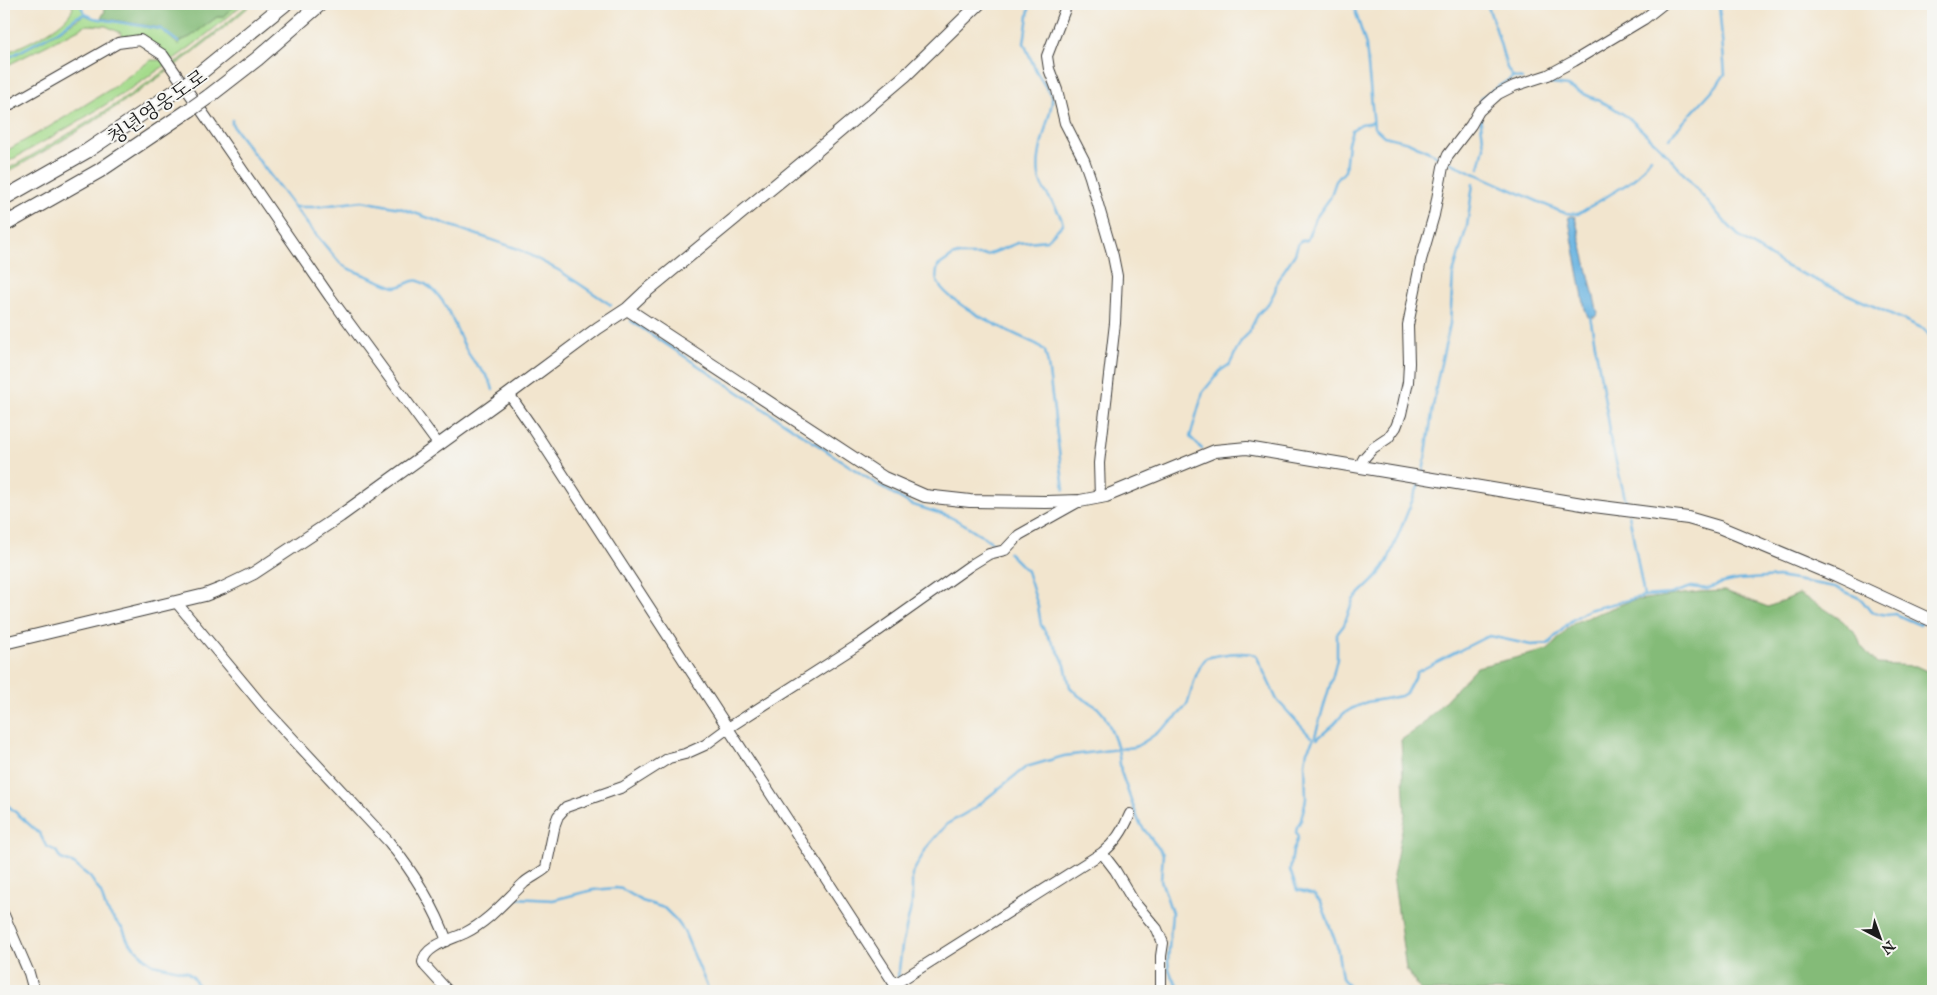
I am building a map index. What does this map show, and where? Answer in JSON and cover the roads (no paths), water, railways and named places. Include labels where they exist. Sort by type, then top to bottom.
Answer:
[{"type":"highway","name":"청년영웅도로","points":[[4,198],[87,151],[177,90],[285,4]]},
{"type":"highway","name":"청년영웅도로","points":[[5,219],[99,171],[191,109],[257,59],[320,4]]},
{"type":"main road","points":[[4,643],[176,602],[223,588],[254,573],[340,516],[598,328],[627,310],[644,293],[905,76],[979,4]]},
{"type":"main road","points":[[627,310],[884,478],[925,496],[970,501],[1046,502],[1100,498],[1206,454],[1224,449],[1247,448],[1594,506],[1688,518],[1703,522],[1836,576],[1933,621]]},
{"type":"street","points":[[1067,4],[1047,56],[1049,68],[1057,90],[1065,124],[1084,160],[1113,256],[1117,276],[1115,322],[1099,463],[1100,498]]},
{"type":"street","points":[[1359,466],[1373,448],[1388,438],[1396,427],[1401,414],[1408,382],[1408,325],[1443,168],[1448,156],[1479,111],[1498,94],[1514,86],[1548,75],[1574,62],[1644,20],[1663,4]]},
{"type":"street","points":[[4,108],[118,43],[140,40],[163,55],[330,297],[438,444]]},
{"type":"street","points":[[509,394],[897,988],[1102,853],[1118,836],[1130,814]]},
{"type":"street","points":[[448,991],[423,962],[423,958],[447,941],[466,933],[488,919],[524,883],[546,868],[555,824],[558,816],[566,807],[623,787],[669,758],[685,754],[705,745],[728,728],[861,643],[983,557],[1005,550],[1019,535],[1080,500]]},
{"type":"street","points":[[176,602],[261,704],[383,835],[403,860],[433,908],[447,941]]},
{"type":"street","points":[[1102,853],[1115,870],[1134,902],[1157,929],[1163,943],[1161,991]]},
{"type":"street","points":[[4,915],[29,973],[34,991]]},
{"type":"water","points":[[1568,217],[1575,217],[1598,314],[1595,317],[1588,317],[1585,309]]},
{"type":"waterway","points":[[4,60],[85,14],[80,4]]},
{"type":"waterway","points":[[1032,4],[1029,9],[1024,43],[1036,71],[1052,97],[1039,155],[1039,176],[1042,186],[1057,209],[1063,224],[1047,240],[1018,243],[987,255],[954,255],[938,266],[936,278],[954,300],[983,318],[1038,345],[1045,351],[1064,490]]},
{"type":"waterway","points":[[1353,4],[1366,45],[1374,127],[1384,136],[1408,142],[1444,159]]},
{"type":"waterway","points":[[1487,4],[1507,68],[1513,77],[1522,79]]},
{"type":"waterway","points":[[1669,138],[1725,74],[1719,4]]},
{"type":"waterway","points":[[85,14],[94,18],[161,29],[178,42]]},
{"type":"waterway","points":[[1479,108],[1482,97],[1513,77]]},
{"type":"waterway","points":[[1537,82],[1567,86],[1612,107],[1629,118],[1665,152],[1741,238],[1785,266],[1924,329],[1933,340]]},
{"type":"waterway","points":[[1479,168],[1484,147],[1480,115]]},
{"type":"waterway","points":[[232,120],[232,124],[237,132],[312,230],[340,263],[347,268],[394,287],[416,280],[429,287],[438,295],[451,316],[466,350],[487,377],[493,390]]},
{"type":"waterway","points":[[1202,449],[1190,437],[1203,392],[1220,371],[1230,364],[1241,341],[1248,334],[1258,314],[1268,304],[1275,291],[1277,281],[1295,254],[1298,244],[1301,241],[1307,240],[1315,219],[1330,198],[1336,181],[1345,171],[1348,143],[1352,130],[1361,124],[1373,122]]},
{"type":"waterway","points":[[1449,162],[1557,210],[1578,214],[1627,184],[1636,177],[1651,158]]},
{"type":"waterway","points":[[1423,473],[1437,381],[1450,324],[1453,274],[1467,226],[1473,184]]},
{"type":"waterway","points":[[295,207],[315,207],[362,201],[400,208],[518,249],[560,271],[611,305]]},
{"type":"waterway","points":[[1590,316],[1610,430],[1609,434],[1627,506]]},
{"type":"waterway","points":[[631,321],[875,483],[910,504],[948,516],[964,524],[1001,548]]},
{"type":"waterway","points":[[1352,991],[1342,978],[1337,946],[1321,902],[1314,895],[1297,890],[1290,870],[1293,851],[1298,837],[1297,827],[1301,820],[1306,799],[1305,762],[1307,751],[1315,736],[1333,675],[1337,659],[1337,634],[1344,625],[1353,600],[1378,576],[1388,560],[1419,484]]},
{"type":"waterway","points":[[1629,514],[1644,596]]},
{"type":"waterway","points":[[1008,552],[1027,571],[1038,606],[1041,625],[1061,656],[1070,687],[1079,696],[1097,707],[1104,715],[1118,748],[1121,772],[1140,824],[1163,854],[1161,880],[1172,913],[1169,969],[1182,991]]},
{"type":"waterway","points":[[1317,739],[1343,714],[1351,709],[1367,702],[1401,696],[1406,693],[1417,672],[1484,638],[1490,636],[1531,645],[1548,644],[1572,620],[1588,610],[1644,596],[1671,594],[1692,587],[1707,589],[1737,580],[1778,577],[1835,587],[1861,599],[1871,612],[1887,615],[1895,614],[1920,625],[1922,622]]},
{"type":"waterway","points":[[898,977],[902,946],[912,903],[912,874],[927,847],[947,824],[973,809],[1026,767],[1064,756],[1135,747],[1148,739],[1172,721],[1185,708],[1197,674],[1206,658],[1244,653],[1256,655],[1277,700],[1311,737]]},
{"type":"waterway","points":[[4,802],[40,834],[46,846],[56,851],[61,859],[74,864],[90,877],[101,893],[106,909],[123,929],[128,941],[147,960],[153,964],[187,972],[194,978],[200,991]]},
{"type":"waterway","points":[[515,898],[553,900],[593,890],[616,888],[622,889],[642,901],[664,908],[684,931],[709,991]]},
{"type":"waterway","points":[[875,991],[890,984]]}]
